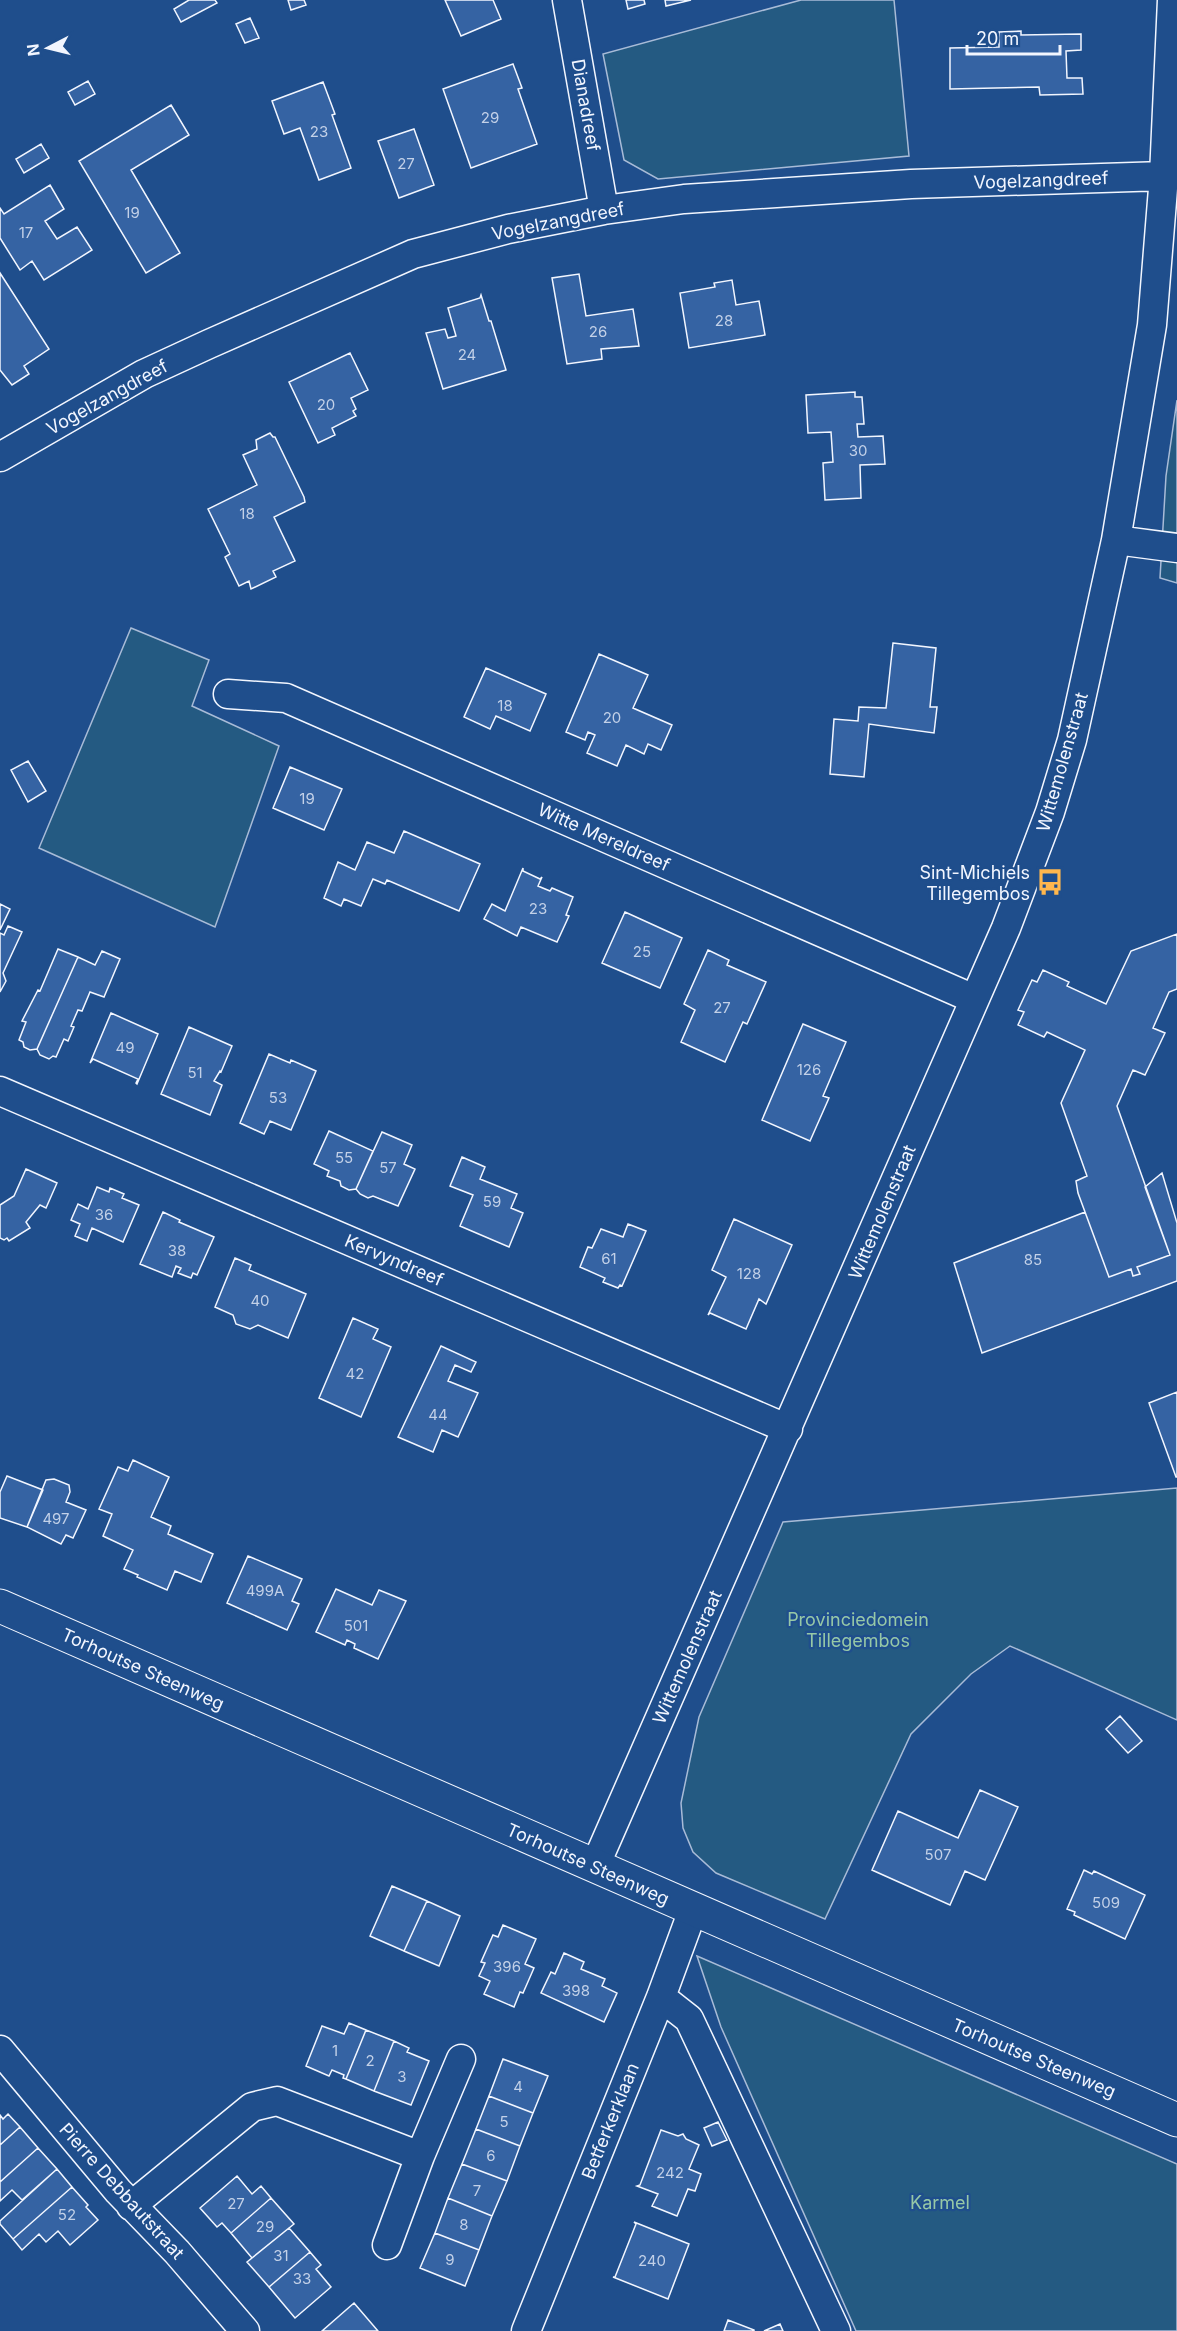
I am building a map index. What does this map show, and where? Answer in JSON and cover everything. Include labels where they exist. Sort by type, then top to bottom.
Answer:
[{"type":"main road","name":"Torhoutse Steenweg","points":[[0,1606],[1177,2120]]},
{"type":"street","name":"Dianadreef","points":[[567,0],[604,210]]},
{"type":"street","name":"Wittemolenstraat","points":[[596,1866],[974,999],[1034,856],[1072,740],[1116,540],[1152,325],[1164,176],[1172,0]]},
{"type":"street","name":"Vogelzangdreef","points":[[0,457],[144,374],[413,254],[508,229],[604,210],[684,199],[862,187],[1164,176]]},
{"type":"street","points":[[1116,540],[1177,548]]},
{"type":"street","name":"Witte Mereldreef","points":[[228,694],[286,698],[974,999]]},
{"type":"street","name":"Kervyndreef","points":[[0,1091],[788,1429]]},
{"type":"street","name":"Betferkerklaan","points":[[526,2331],[661,1997],[693,1910]]},
{"type":"street","points":[[661,1997],[689,2019],[836,2331]]},
{"type":"street","name":"Pierre Debbautstraat","points":[[0,2050],[131,2206],[177,2252],[245,2331]]},
{"type":"street","points":[[387,2245],[420,2156],[461,2059]]},
{"type":"street","points":[[131,2206],[252,2108],[277,2101],[420,2156]]},
{"type":"green space","points":[[801,0],[894,0],[909,156],[658,179],[624,160],[603,54]]},
{"type":"green space","points":[[1177,400],[1177,583],[1160,578],[1166,476]]},
{"type":"green space","points":[[131,628],[209,660],[192,706],[279,746],[215,927],[39,848]]},
{"type":"green space","name":"Provinciedomein Tillegembos","points":[[1177,1488],[1177,1720],[1010,1646],[971,1674],[911,1734],[825,1919],[716,1873],[693,1852],[683,1828],[681,1803],[699,1717],[783,1522]]},
{"type":"green space","name":"Karmel","points":[[697,1956],[1177,2164],[1177,2331],[856,2331],[721,2027]]},
{"type":"building","points":[[189,0],[215,0],[217,3],[181,22],[174,9]]},
{"type":"building","points":[[288,0],[304,0],[306,5],[291,10]]},
{"type":"building","points":[[445,0],[493,0],[501,19],[461,36]]},
{"type":"building","points":[[626,0],[644,0],[645,4],[628,9]]},
{"type":"building","points":[[665,0],[691,0],[666,6]]},
{"type":"building","points":[[250,18],[259,38],[245,43],[236,24]]},
{"type":"building","points":[[1021,31],[1021,35],[1081,34],[1081,50],[1066,51],[1067,78],[1082,78],[1083,94],[1040,95],[1039,87],[950,89],[950,48],[999,47],[999,32]]},
{"type":"building","points":[[513,64],[522,88],[518,89],[537,144],[471,168],[443,89]]},
{"type":"building","points":[[88,81],[95,94],[75,105],[68,92]]},
{"type":"building","points":[[323,82],[351,168],[319,180],[300,128],[284,134],[272,101]]},
{"type":"building","points":[[171,105],[189,135],[131,170],[180,253],[146,273],[79,161]]},
{"type":"building","points":[[414,129],[434,185],[399,198],[378,141]]},
{"type":"building","points":[[41,144],[49,158],[24,173],[16,159]]},
{"type":"building","points":[[50,185],[64,209],[45,221],[57,239],[77,227],[92,250],[44,280],[32,261],[20,270],[0,238],[0,208],[4,214]]},
{"type":"building","points":[[0,273],[49,349],[24,366],[29,374],[12,385],[0,370]]},
{"type":"building","points":[[579,274],[586,316],[633,309],[639,346],[601,349],[602,359],[567,364],[552,278]]},
{"type":"building","points":[[732,280],[736,305],[759,301],[765,335],[689,348],[680,293],[715,287],[714,283]]},
{"type":"building","points":[[481,295],[506,370],[443,389],[426,333],[445,329],[448,338],[456,336],[448,308],[480,298]]},
{"type":"building","points":[[350,353],[368,390],[351,398],[356,409],[353,411],[356,416],[332,428],[335,435],[318,443],[289,382]]},
{"type":"building","points":[[855,392],[855,397],[862,397],[864,424],[857,424],[858,437],[883,436],[885,464],[860,465],[861,498],[825,500],[823,463],[833,462],[831,432],[808,433],[806,395]]},
{"type":"building","points":[[270,433],[275,437],[305,502],[274,517],[295,561],[273,571],[276,577],[251,589],[249,581],[239,586],[225,557],[230,554],[208,509],[257,485],[243,455],[257,449],[256,440]]},
{"type":"building","points":[[893,643],[936,648],[930,707],[937,707],[934,733],[869,724],[864,777],[830,774],[834,719],[858,721],[859,707],[886,708]]},
{"type":"building","points":[[599,654],[648,675],[633,708],[672,725],[661,750],[648,744],[644,754],[626,745],[617,766],[587,753],[595,735],[588,732],[585,740],[566,732]]},
{"type":"building","points":[[486,668],[546,694],[530,731],[496,716],[490,729],[464,717]]},
{"type":"building","points":[[28,761],[46,791],[28,802],[11,770]]},
{"type":"building","points":[[290,767],[342,789],[324,830],[273,808]]},
{"type":"building","points":[[404,831],[480,864],[459,911],[387,880],[385,884],[373,879],[361,906],[344,899],[341,906],[324,898],[338,862],[355,870],[367,842],[394,853]]},
{"type":"building","points":[[523,868],[523,871],[540,879],[542,877],[538,886],[550,891],[552,888],[573,897],[566,915],[569,916],[557,942],[521,927],[517,936],[484,919],[492,904],[505,911]]},
{"type":"building","points":[[0,904],[10,909],[0,930]]},
{"type":"building","points":[[625,912],[682,938],[660,988],[602,963]]},
{"type":"building","points":[[8,926],[22,932],[3,973],[6,981],[0,992],[0,933],[4,935]]},
{"type":"building","points":[[1177,934],[1177,989],[1169,992],[1153,1028],[1165,1033],[1145,1075],[1133,1070],[1117,1106],[1170,1255],[1137,1267],[1140,1274],[1133,1276],[1131,1269],[1109,1277],[1078,1193],[1076,1181],[1087,1176],[1061,1103],[1085,1050],[1047,1032],[1044,1037],[1018,1025],[1024,1012],[1018,1010],[1032,980],[1037,982],[1043,970],[1069,982],[1067,986],[1106,1004],[1131,951]]},
{"type":"building","points":[[58,949],[78,957],[37,1049],[30,1050],[24,1047],[23,1042],[19,1040],[26,1022],[22,1021],[38,990],[40,991]]},
{"type":"building","points":[[708,950],[729,960],[727,965],[766,982],[747,1024],[743,1022],[725,1062],[681,1042],[695,1010],[684,1004]]},
{"type":"building","points":[[102,951],[120,959],[104,997],[90,992],[82,1011],[78,1010],[68,1041],[64,1039],[56,1057],[49,1059],[40,1055],[37,1049],[78,957],[95,965]]},
{"type":"building","points":[[111,1013],[158,1034],[137,1084],[138,1079],[93,1059],[90,1063]]},
{"type":"building","points":[[803,1024],[846,1042],[823,1096],[829,1098],[810,1141],[762,1120]]},
{"type":"building","points":[[189,1027],[232,1046],[221,1072],[214,1081],[222,1085],[210,1115],[161,1094]]},
{"type":"building","points":[[269,1054],[290,1063],[291,1060],[316,1071],[291,1130],[270,1121],[264,1134],[240,1123]]},
{"type":"building","points":[[329,1131],[373,1151],[356,1189],[349,1190],[341,1186],[340,1181],[327,1176],[329,1171],[314,1164]]},
{"type":"building","points":[[382,1132],[412,1145],[404,1164],[415,1169],[398,1206],[373,1196],[368,1198],[356,1189]]},
{"type":"building","points":[[462,1157],[485,1167],[480,1179],[517,1194],[511,1208],[523,1213],[509,1247],[460,1226],[473,1195],[450,1186]]},
{"type":"building","points":[[26,1169],[57,1183],[46,1208],[40,1205],[26,1222],[30,1228],[9,1241],[7,1238],[4,1240],[0,1238],[0,1205],[14,1196]]},
{"type":"building","points":[[1162,1173],[1177,1223],[1177,1281],[982,1353],[954,1263],[1085,1212],[1109,1277],[1131,1269],[1133,1276],[1140,1274],[1137,1267],[1170,1255],[1145,1187]]},
{"type":"building","points":[[97,1187],[109,1192],[110,1188],[124,1194],[122,1198],[139,1205],[123,1242],[92,1228],[87,1241],[75,1236],[80,1224],[71,1220],[78,1204],[88,1209]]},
{"type":"building","points":[[163,1212],[180,1220],[179,1222],[214,1237],[197,1275],[193,1273],[191,1278],[178,1273],[181,1268],[176,1266],[172,1277],[140,1264]]},
{"type":"building","points":[[734,1219],[792,1245],[766,1304],[759,1299],[746,1329],[710,1313],[708,1315],[726,1277],[712,1270]]},
{"type":"building","points":[[628,1224],[646,1231],[622,1286],[618,1288],[603,1282],[605,1278],[580,1267],[588,1247],[592,1248],[601,1229],[623,1237]]},
{"type":"building","points":[[235,1258],[251,1265],[249,1270],[306,1294],[288,1338],[258,1325],[250,1329],[236,1324],[233,1315],[215,1307]]},
{"type":"building","points":[[353,1318],[378,1329],[373,1339],[391,1347],[361,1417],[319,1398]]},
{"type":"building","points":[[441,1346],[476,1362],[471,1372],[455,1365],[448,1381],[478,1393],[458,1437],[442,1430],[433,1452],[398,1437]]},
{"type":"building","points":[[1177,1392],[1177,1477],[1176,1477],[1149,1403]]},
{"type":"building","points":[[133,1460],[169,1477],[151,1517],[171,1526],[168,1534],[213,1554],[201,1582],[175,1571],[167,1590],[137,1577],[138,1575],[124,1569],[133,1550],[103,1536],[112,1514],[99,1509],[118,1467],[128,1471]]},
{"type":"building","points":[[7,1476],[43,1490],[27,1527],[0,1518],[0,1492]]},
{"type":"building","points":[[54,1479],[69,1485],[70,1492],[66,1502],[86,1510],[73,1538],[66,1535],[61,1544],[27,1527],[46,1480]]},
{"type":"building","points":[[248,1556],[302,1579],[292,1601],[299,1604],[287,1630],[227,1603]]},
{"type":"building","points":[[336,1589],[372,1605],[379,1590],[406,1601],[378,1659],[354,1648],[355,1644],[347,1640],[345,1645],[316,1632]]},
{"type":"building","points":[[1120,1716],[1142,1741],[1128,1753],[1106,1729]]},
{"type":"building","points":[[980,1790],[1018,1807],[985,1880],[965,1871],[950,1905],[872,1870],[898,1811],[958,1838]]},
{"type":"building","points":[[1084,1870],[1092,1874],[1094,1871],[1145,1895],[1125,1939],[1074,1915],[1075,1912],[1067,1909]]},
{"type":"building","points":[[392,1886],[427,1901],[404,1951],[370,1936]]},
{"type":"building","points":[[427,1901],[460,1916],[439,1966],[404,1951]]},
{"type":"building","points":[[503,1925],[536,1939],[525,1964],[534,1968],[514,2007],[484,1994],[490,1981],[479,1976],[485,1963],[481,1962],[493,1935],[498,1937]]},
{"type":"building","points":[[564,1953],[584,1962],[581,1969],[605,1979],[602,1986],[617,1993],[604,2022],[541,1993],[551,1972],[555,1974]]},
{"type":"building","points":[[349,2023],[366,2030],[346,2079],[343,2078],[344,2075],[332,2070],[329,2076],[306,2066],[322,2026],[344,2034]]},
{"type":"building","points":[[366,2030],[394,2041],[374,2091],[346,2079]]},
{"type":"building","points":[[394,2041],[409,2048],[407,2052],[429,2061],[411,2105],[374,2091]]},
{"type":"building","points":[[503,2059],[548,2076],[533,2113],[489,2096]]},
{"type":"building","points":[[489,2096],[533,2113],[520,2146],[476,2129]]},
{"type":"building","points":[[8,2114],[20,2127],[0,2145],[0,2115],[3,2119]]},
{"type":"building","points":[[718,2122],[727,2140],[712,2146],[704,2128]]},
{"type":"building","points":[[20,2127],[38,2148],[0,2182],[0,2145]]},
{"type":"building","points":[[476,2129],[520,2146],[507,2181],[462,2164]]},
{"type":"building","points":[[661,2130],[678,2136],[683,2134],[686,2139],[699,2145],[689,2169],[701,2174],[695,2191],[688,2189],[677,2216],[652,2206],[658,2194],[637,2186],[640,2185]]},
{"type":"building","points":[[38,2148],[57,2169],[22,2200],[12,2190],[0,2201],[0,2182]]},
{"type":"building","points":[[462,2164],[507,2181],[492,2216],[448,2198]]},
{"type":"building","points":[[57,2169],[72,2187],[13,2239],[0,2221]]},
{"type":"building","points":[[237,2176],[252,2194],[261,2186],[271,2198],[231,2233],[222,2223],[217,2227],[200,2208]]},
{"type":"building","points":[[72,2187],[98,2220],[70,2245],[58,2231],[46,2242],[39,2234],[22,2250],[13,2239]]},
{"type":"building","points":[[271,2198],[294,2224],[252,2258],[231,2233]]},
{"type":"building","points":[[448,2198],[492,2216],[479,2250],[435,2233]]},
{"type":"building","points":[[634,2222],[689,2244],[668,2299],[613,2277],[615,2277],[636,2224]]},
{"type":"building","points":[[289,2228],[310,2252],[269,2287],[247,2262]]},
{"type":"building","points":[[435,2233],[479,2250],[465,2286],[420,2268]]},
{"type":"building","points":[[310,2252],[321,2265],[316,2269],[331,2287],[295,2318],[269,2287]]},
{"type":"building","points":[[354,2303],[378,2331],[322,2331]]},
{"type":"building","points":[[728,2320],[754,2330],[754,2331],[724,2331]]},
{"type":"building","points":[[780,2324],[783,2331],[764,2331]]},
{"type":"place","name":"Sint-Michiels Tillegembos","points":[[1050,882]]}]
